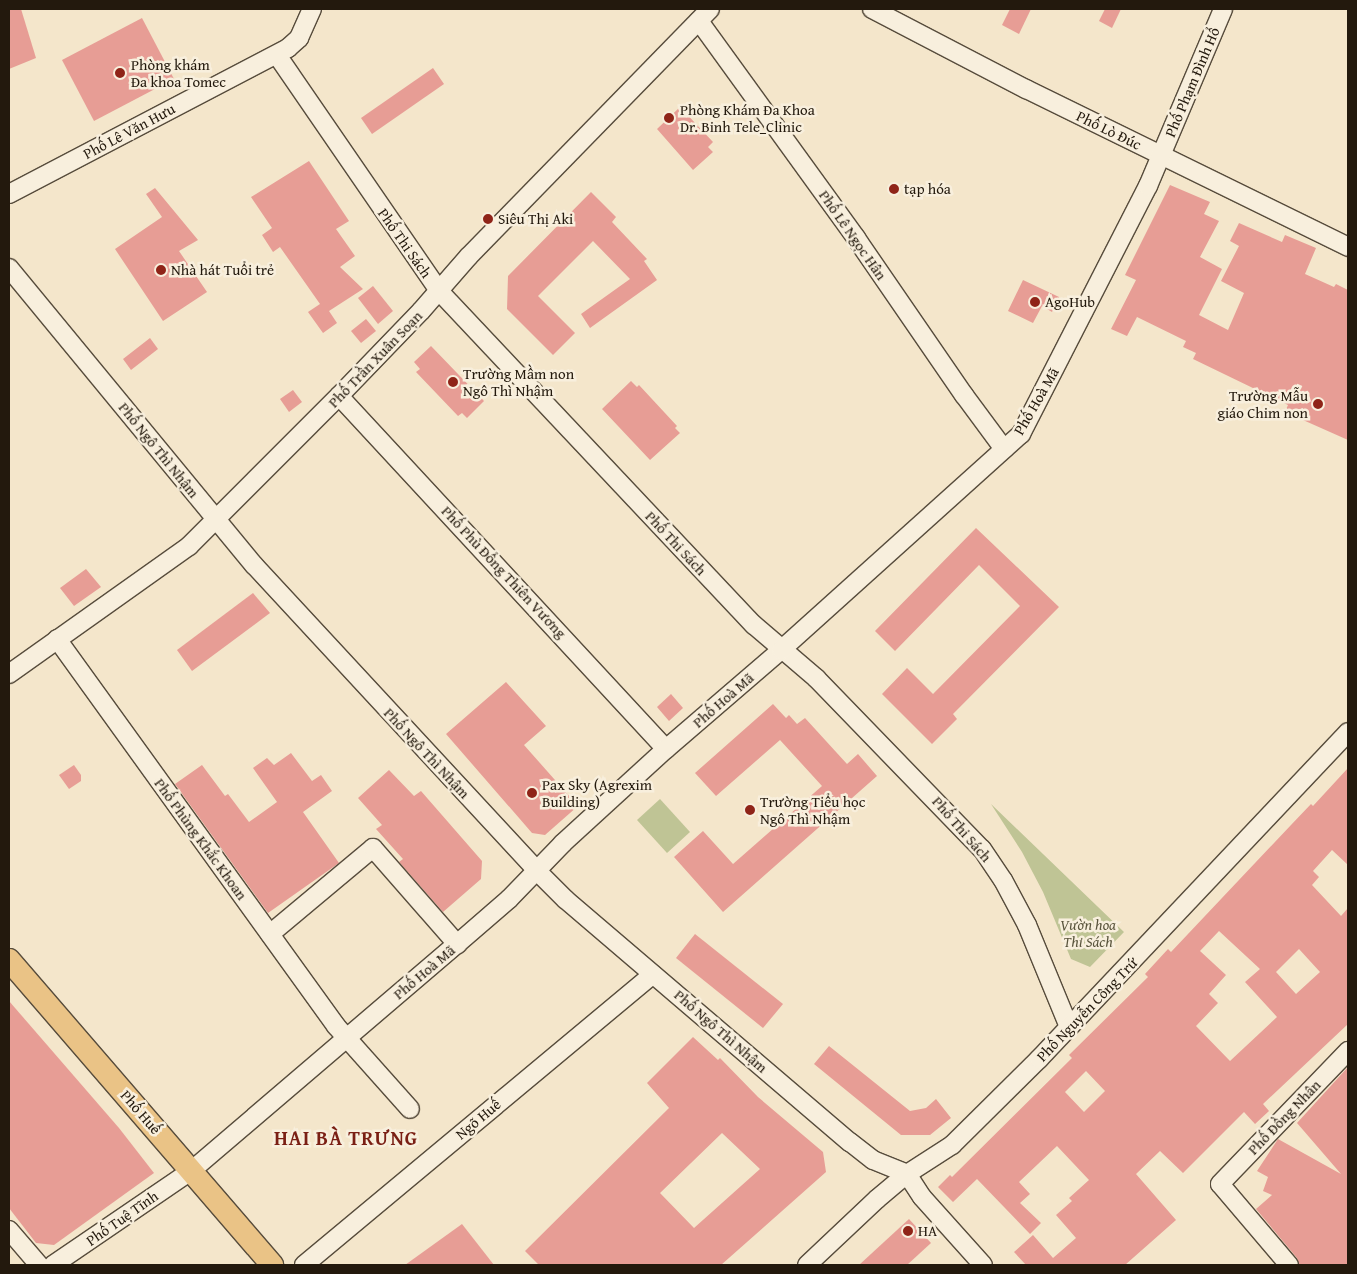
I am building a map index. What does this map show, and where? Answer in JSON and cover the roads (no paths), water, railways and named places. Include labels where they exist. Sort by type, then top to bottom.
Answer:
[{"type":"main road","name":"Phố Huế","points":[[9,960],[272,1265]]},
{"type":"street","name":"Phố Lê Văn Hưu","points":[[9,194],[277,55],[299,38],[312,9]]},
{"type":"street","name":"Phố Lò Đúc","points":[[872,9],[1160,156],[1348,247]]},
{"type":"street","name":"Phố Phạm Đình Hổ","points":[[1160,156],[1223,9]]},
{"type":"street","name":"Phố Trần Xuân Soạn","points":[[9,674],[189,546],[339,396],[439,291],[469,256],[704,15]]},
{"type":"street","name":"Phố Lê Ngọc Hân","points":[[704,15],[964,395],[1004,449]]},
{"type":"street","name":"Phố Thi Sách","points":[[277,55],[439,291],[754,626],[816,678],[982,849],[1003,880],[1027,925],[1069,1027]]},
{"type":"street","name":"Phố Hoà Mã","points":[[191,1171],[457,944],[537,871],[563,843],[666,749],[781,650],[1021,434],[1148,186],[1160,156]]},
{"type":"street","name":"Phố Ngô Thì Nhậm","points":[[9,268],[267,580],[565,900],[865,1154],[873,1160],[907,1174]]},
{"type":"street","name":"Phố Phù Đổng Thiên Vương","points":[[339,396],[666,749]]},
{"type":"street","name":"Phố Phùng Khắc Khoan","points":[[57,639],[336,1026],[410,1109]]},
{"type":"street","name":"Phố Nguyễn Công Trứ","points":[[807,1265],[877,1199],[907,1174],[952,1145],[1069,1027],[1348,732]]},
{"type":"street","points":[[270,934],[373,848],[457,944]]},
{"type":"street","name":"Ngõ Huế","points":[[304,1265],[653,974]]},
{"type":"street","name":"Phố Đồng Nhân","points":[[1289,1265],[1220,1184],[1348,1051]]},
{"type":"street","name":"Phố Tuệ Tĩnh","points":[[53,1265],[191,1171]]},
{"type":"street","points":[[907,1174],[922,1197],[983,1265]]},
{"type":"street","points":[[9,1230],[39,1265]]},
{"type":"place","name":"Phòng khám Đa khoa Tomec","points":[[120,73]]},
{"type":"place","name":"Phòng Khám Đa Khoa Dr. Binh Tele_Clinic","points":[[669,118]]},
{"type":"place","name":"tạp hóa","points":[[894,189]]},
{"type":"place","name":"Siêu Thị Aki","points":[[488,219]]},
{"type":"place","name":"Nhà hát Tuổi trẻ","points":[[161,270]]},
{"type":"place","name":"AgoHub","points":[[1035,302]]},
{"type":"place","name":"Trường Mầm non Ngô Thì Nhậm","points":[[453,382]]},
{"type":"place","name":"Trường Mẫu giáo Chim non","points":[[1318,404]]},
{"type":"place","name":"Pax Sky (Agrexim Building)","points":[[532,793]]},
{"type":"place","name":"Trường Tiểu học Ngô Thì Nhậm","points":[[750,810]]},
{"type":"place","name":"HA","points":[[908,1231]]},
{"type":"district","name":"HAI BÀ TRƯNG","points":[[346,1137]]},
{"type":"park label","name":"Vườn hoa Thi Sách","points":[[1088,932]]}]
